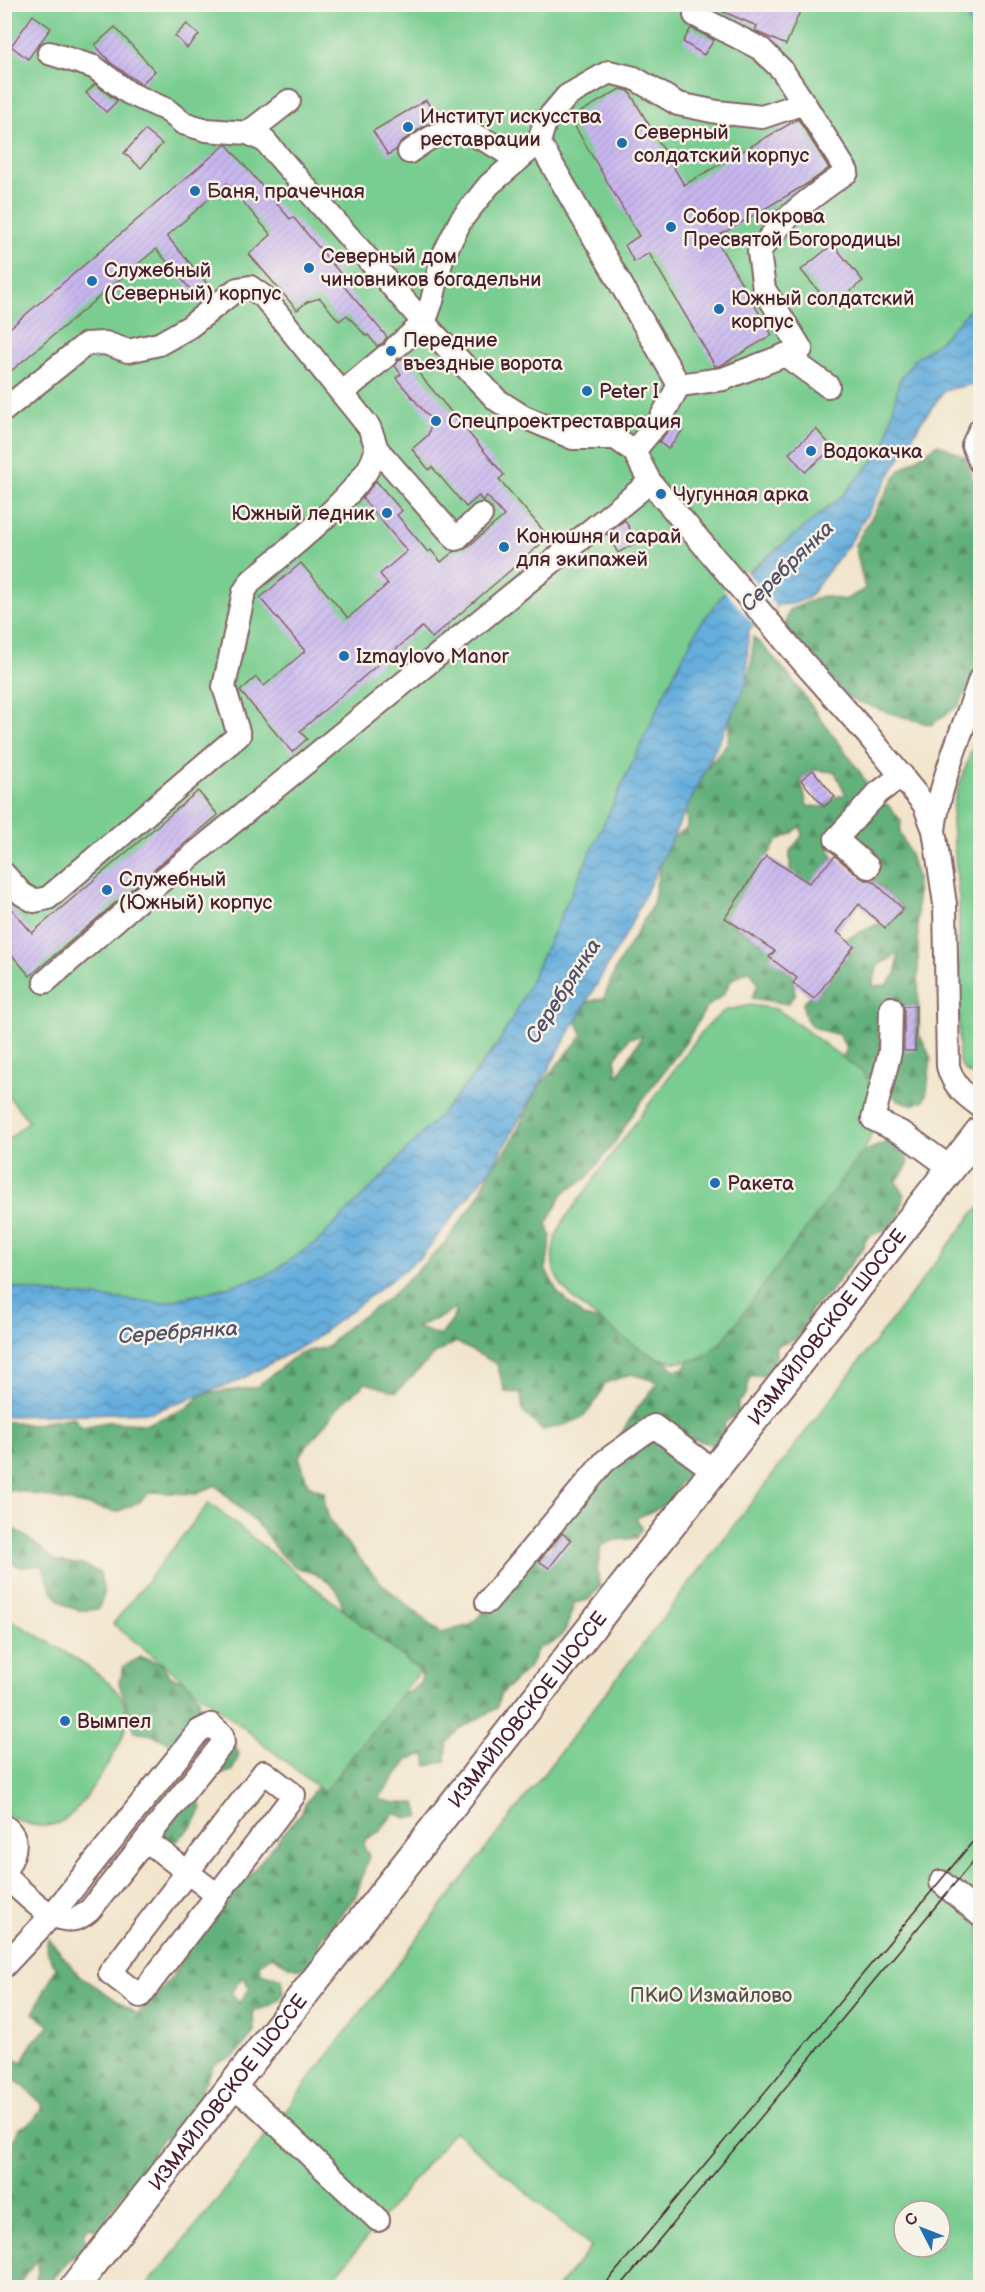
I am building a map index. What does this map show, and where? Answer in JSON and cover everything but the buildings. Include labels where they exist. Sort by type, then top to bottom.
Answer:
[{"type":"main road","name":"ИЗМАЙЛОВСКОЕ ШОССЕ","points":[[74,2288],[981,1131]]},
{"type":"street","points":[[679,385],[723,379],[801,349],[764,289],[759,252],[773,230],[803,203],[846,172],[782,70],[761,49],[695,15]]},
{"type":"street","points":[[49,53],[94,67],[129,93],[167,110],[183,123],[206,130],[248,133],[265,141],[424,323],[497,399],[522,416],[573,438],[615,438],[634,451],[650,482],[868,735],[924,804],[934,830],[945,915],[948,1066],[957,1087],[981,1106]]},
{"type":"street","points":[[342,393],[424,323],[441,258],[461,220],[489,185],[539,142],[545,122],[567,96],[609,72],[634,78],[678,104],[717,112],[762,117],[804,103]]},
{"type":"street","points":[[248,133],[290,101]]},
{"type":"street","points":[[409,152],[440,133],[463,132],[483,138],[518,160]]},
{"type":"street","points":[[539,142],[679,385]]},
{"type":"street","points":[[4,410],[86,344],[105,343],[128,351],[159,344],[189,327],[237,289],[250,287],[264,297],[369,427],[376,448],[456,539],[482,515]]},
{"type":"street","points":[[785,355],[828,386]]},
{"type":"street","points":[[634,451],[660,420],[679,385]]},
{"type":"street","points":[[981,430],[973,445],[981,462]]},
{"type":"street","points":[[4,874],[22,894],[34,900],[48,898],[239,735],[224,687],[244,592],[251,581],[341,502],[368,471],[376,448]]},
{"type":"street","points":[[45,982],[155,886],[650,482]]},
{"type":"street","points":[[934,830],[938,806],[981,679]]},
{"type":"street","points":[[868,867],[836,839],[878,793],[902,775]]},
{"type":"street","points":[[891,1008],[890,1052],[873,1119],[904,1134],[952,1169]]},
{"type":"street","points":[[487,1602],[605,1461],[654,1426],[714,1471]]},
{"type":"street","points":[[4,1826],[15,1841],[14,1857],[4,1873],[51,1916],[63,1920],[78,1918],[90,1910],[223,1743],[222,1735],[211,1725],[199,1731],[51,1916],[9,1951]]},
{"type":"street","points":[[264,1772],[294,1795],[218,1895],[140,1996],[110,1973],[264,1772]]},
{"type":"street","points":[[146,1840],[218,1895]]},
{"type":"street","points":[[941,1882],[981,1915]]},
{"type":"street","points":[[232,2085],[260,2108],[378,2220]]},
{"type":"green space","name":"Izmaylovo Manor","points":[[7,4],[959,4],[980,44],[980,299],[940,341],[914,360],[899,382],[885,447],[842,496],[747,572],[777,608],[756,627],[725,592],[699,626],[669,684],[517,1010],[497,1045],[454,1100],[317,1242],[266,1276],[161,1303],[40,1292],[5,1286],[5,1142],[29,1121],[4,1091],[4,7]]},
{"type":"green space","points":[[938,444],[967,458],[975,488],[980,494],[980,661],[959,705],[931,725],[849,698],[784,630],[789,610],[822,596],[845,600],[865,589],[855,545],[899,471]]},
{"type":"green space","points":[[753,637],[782,667],[799,689],[852,761],[877,802],[888,805],[901,821],[900,833],[910,854],[917,878],[919,1034],[931,1058],[924,1100],[914,1105],[897,1100],[888,1090],[899,1050],[915,1050],[916,1006],[900,1006],[882,1014],[878,1034],[885,1049],[880,1068],[864,1082],[841,1061],[847,1049],[839,1035],[813,1026],[806,1018],[803,1003],[810,996],[814,999],[854,946],[846,939],[880,923],[885,927],[903,909],[872,879],[874,862],[829,846],[833,858],[823,869],[831,877],[770,957],[793,975],[795,995],[787,1004],[752,998],[758,984],[750,970],[732,979],[724,994],[706,1008],[686,1042],[587,1178],[563,1193],[547,1223],[551,1236],[546,1270],[558,1293],[584,1317],[603,1322],[654,1357],[667,1362],[675,1370],[685,1368],[695,1350],[858,1154],[889,1141],[906,1150],[908,1165],[896,1182],[904,1193],[899,1217],[884,1230],[868,1237],[828,1294],[811,1309],[803,1331],[796,1339],[776,1346],[775,1367],[765,1375],[750,1377],[746,1395],[738,1403],[738,1412],[724,1424],[725,1433],[712,1445],[681,1437],[669,1456],[676,1461],[691,1457],[697,1468],[679,1484],[671,1503],[636,1518],[642,1528],[637,1538],[615,1540],[601,1546],[597,1571],[600,1587],[588,1600],[574,1603],[564,1633],[554,1642],[538,1648],[530,1666],[500,1695],[497,1708],[459,1729],[447,1743],[446,1761],[427,1766],[425,1754],[409,1759],[378,1799],[395,1803],[416,1803],[420,1817],[407,1818],[394,1813],[379,1832],[365,1840],[364,1847],[369,1856],[356,1896],[319,1942],[315,1962],[300,1969],[289,1966],[272,1956],[259,1964],[261,1973],[282,1979],[283,1995],[273,2004],[253,2012],[254,2032],[234,2057],[214,2064],[200,2097],[171,2135],[161,2140],[147,2162],[142,2178],[125,2191],[109,2213],[101,2231],[89,2227],[83,2235],[88,2244],[67,2262],[47,2287],[30,2287],[37,2276],[39,2259],[25,2275],[19,2287],[5,2287],[5,2157],[19,2129],[34,2120],[43,2105],[21,2084],[5,2075],[5,2040],[12,2042],[12,2060],[23,2061],[33,2042],[50,2026],[33,2013],[56,1968],[46,1950],[48,1938],[79,1975],[137,2014],[174,1974],[197,1935],[227,1903],[300,1813],[325,1773],[395,1696],[412,1691],[422,1679],[420,1671],[344,1610],[337,1590],[321,1576],[296,1567],[280,1554],[261,1528],[215,1485],[197,1494],[150,1492],[139,1502],[117,1512],[20,1491],[5,1490],[5,1422],[30,1425],[73,1417],[82,1427],[107,1422],[147,1424],[187,1408],[202,1394],[257,1387],[299,1353],[328,1347],[343,1330],[390,1297],[446,1242],[477,1199],[492,1167],[510,1145],[539,1086],[583,1035],[576,1021],[587,1002],[604,998],[616,968],[653,904],[660,864],[672,838],[687,828],[686,809],[705,770],[728,742],[730,719],[747,683],[752,660]],"holes":[[[813,770],[835,772],[846,795],[835,797],[824,807],[807,806],[801,780]],[[801,826],[802,836],[790,851],[790,871],[763,943],[725,919],[778,840]],[[898,954],[896,974],[886,985],[872,986],[878,965]],[[642,1036],[618,1076],[615,1059],[629,1038]],[[456,1307],[452,1321],[440,1336],[416,1327],[443,1316]],[[456,1342],[497,1364],[505,1392],[521,1393],[523,1412],[542,1430],[582,1417],[588,1412],[605,1383],[631,1374],[659,1382],[634,1412],[615,1445],[558,1522],[551,1550],[532,1555],[490,1606],[470,1625],[441,1633],[382,1584],[349,1546],[330,1521],[325,1506],[324,1492],[308,1485],[299,1456],[342,1403],[366,1383],[396,1392],[435,1354]],[[242,1977],[250,1988],[239,2003],[231,1993]]]},
{"type":"green space","points":[[980,727],[980,1076],[966,1072],[959,1060],[959,900],[952,823],[957,791]]},
{"type":"green space","name":"Ракета","points":[[750,1005],[776,1009],[863,1073],[870,1084],[876,1123],[866,1147],[725,1338],[710,1352],[695,1359],[680,1362],[666,1360],[652,1355],[624,1338],[569,1294],[554,1270],[552,1255],[555,1239],[564,1220],[704,1029],[724,1011]]},
{"type":"green space","name":"ПКиО Измайлово","points":[[980,1207],[980,2287],[558,2287],[591,2247],[454,2131],[326,2287],[145,2288],[216,2201]]},
{"type":"green space","points":[[209,1503],[420,1671],[324,1792],[113,1624]]},
{"type":"green space","points":[[5,1524],[24,1535],[56,1561],[84,1565],[100,1573],[104,1595],[98,1609],[79,1610],[64,1604],[50,1587],[42,1565],[21,1567],[5,1560]]},
{"type":"green space","name":"Вымпел","points":[[4,1616],[67,1653],[100,1676],[120,1696],[124,1707],[125,1727],[113,1756],[82,1803],[62,1821],[50,1825],[37,1826],[22,1822],[5,1813]]},
{"type":"green space","points":[[141,1657],[161,1663],[171,1677],[186,1681],[199,1697],[200,1722],[183,1741],[169,1743],[153,1735],[134,1732],[119,1683],[124,1666]]},
{"type":"green space","points":[[235,1745],[239,1755],[232,1771],[219,1775],[210,1785],[204,1780],[227,1747]]},
{"type":"green space","points":[[188,1798],[198,1801],[202,1808],[193,1825],[173,1845],[159,1843],[158,1838]]},
{"type":"water","points":[[959,5],[980,5],[980,44]]},
{"type":"water","name":"Серебрянка","points":[[980,299],[980,383],[945,390],[921,422],[851,541],[808,598],[792,604],[774,605],[748,631],[747,683],[628,930],[492,1167],[421,1257],[310,1342],[236,1382],[152,1412],[5,1416],[4,1286],[40,1292],[161,1303],[266,1276],[317,1242],[454,1100],[497,1045],[517,1010],[669,684],[699,626],[725,592],[842,496],[885,448],[899,382],[914,360],[940,341]]},
{"type":"pier","points":[[745,570],[777,608],[756,627],[723,589]]},
{"type":"tram line","points":[[602,2288],[980,1833]]},
{"type":"tram line","points":[[619,2288],[980,1853]]},
{"type":"place","name":"Институт искусства реставрации","points":[[408,127]]},
{"type":"place","name":"Северный солдатский корпус","points":[[622,143]]},
{"type":"place","name":"Баня, прачечная","points":[[195,191]]},
{"type":"place","name":"Собор Покрова Пресвятой Богородицы","points":[[671,227]]},
{"type":"place","name":"Северный дом чиновников богадельни","points":[[309,268]]},
{"type":"place","name":"Служебный (Северный) корпус","points":[[92,281]]},
{"type":"place","name":"Южный солдатский корпус","points":[[719,309]]},
{"type":"place","name":"Передние въездные ворота","points":[[391,351]]},
{"type":"place","name":"Peter I","points":[[587,391]]},
{"type":"place","name":"Спецпроектреставрация","points":[[436,421]]},
{"type":"place","name":"Водокачка","points":[[811,451]]},
{"type":"place","name":"Чугунная арка","points":[[661,494]]},
{"type":"place","name":"Южный ледник","points":[[387,513]]},
{"type":"place","name":"Конюшня и сарай для экипажей","points":[[504,547]]},
{"type":"place","name":"Izmaylovo Manor","points":[[344,656]]},
{"type":"place","name":"Служебный (Южный) корпус","points":[[107,890]]},
{"type":"place","name":"Ракета","points":[[715,1183]]},
{"type":"place","name":"Вымпел","points":[[65,1721]]}]
